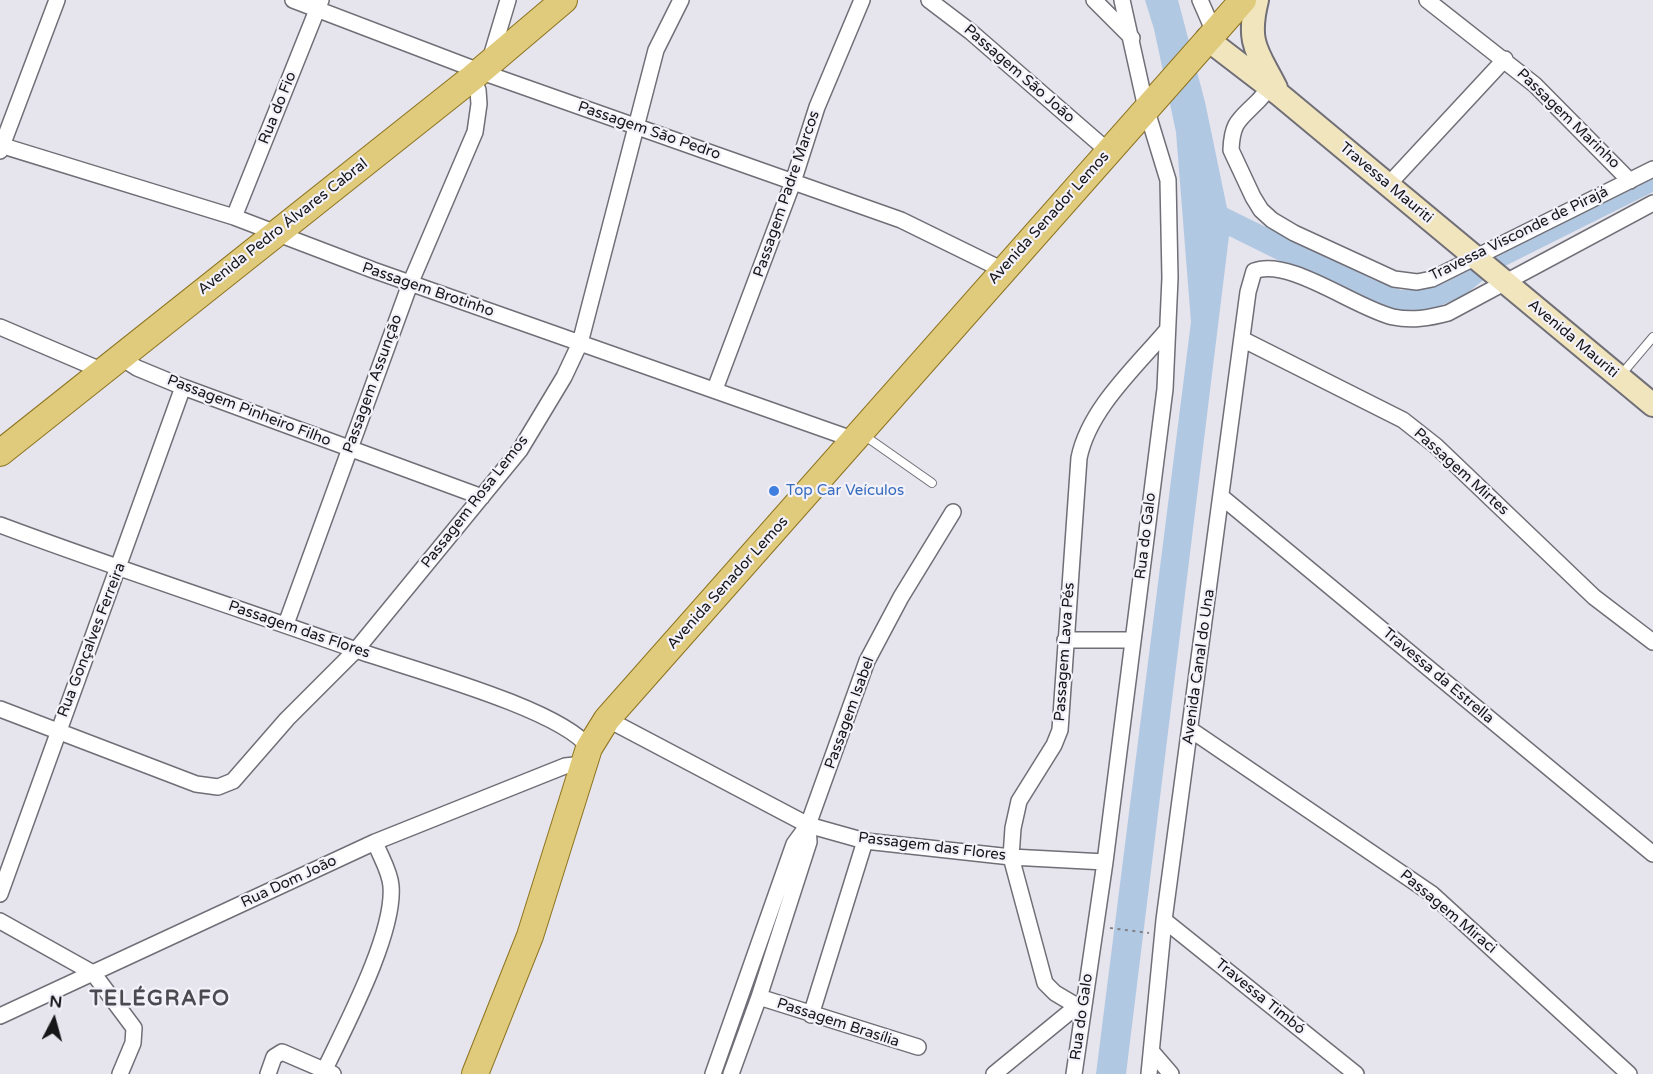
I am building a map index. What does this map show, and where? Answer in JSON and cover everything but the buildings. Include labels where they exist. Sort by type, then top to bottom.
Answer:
[{"type":"main road","name":"Avenida Pedro Álvares Cabral","points":[[0,453],[480,71],[564,0]]},
{"type":"main road","name":"Avenida Senador Lemos","points":[[475,1074],[530,936],[586,756],[607,719],[1243,0]]},
{"type":"main road","name":"Travessa Mauriti","points":[[1257,0],[1253,38],[1264,70],[1274,88]]},
{"type":"main road","name":"Travessa Mauriti","points":[[1207,40],[1274,88],[1487,267]]},
{"type":"main road","name":"Avenida Mauriti","points":[[1487,267],[1653,405]]},
{"type":"street","points":[[1,148],[57,0]]},
{"type":"street","name":"Passagem São Pedro","points":[[293,0],[320,4],[480,71],[901,220],[1003,270]]},
{"type":"street","name":"Passagem Assunção","points":[[286,624],[410,284],[476,132],[480,71],[508,0]]},
{"type":"street","name":"Passagem Rosa Lemos","points":[[58,729],[196,784],[218,788],[233,781],[287,720],[356,650],[520,450],[564,376],[580,343],[605,253],[634,125],[656,50],[681,0]]},
{"type":"street","name":"Passagem Padre Marcos","points":[[715,389],[793,182],[817,107],[862,0]]},
{"type":"street","name":"Passagem São João","points":[[928,0],[971,32],[1108,151]]},
{"type":"street","points":[[1094,0],[1132,38]]},
{"type":"street","name":"Rua do Galo","points":[[1074,1074],[1080,1008],[1105,862],[1165,389],[1170,279],[1168,180],[1146,108],[1122,0]]},
{"type":"street","points":[[1200,0],[1207,40]]},
{"type":"street","name":"Passagem Marinho","points":[[1427,0],[1505,59],[1535,85],[1630,180]]},
{"type":"street","name":"Rua do Fio","points":[[234,217],[320,4]]},
{"type":"street","name":"Passagem Marinho","points":[[1388,185],[1505,59]]},
{"type":"street","name":"Travessa Visconde de Pirajá","points":[[1274,88],[1234,125],[1231,150],[1261,210],[1272,220],[1302,237],[1394,279],[1406,282],[1432,279],[1487,267],[1653,203]]},
{"type":"street","name":"Passagem Brotinho","points":[[1,148],[234,217],[273,234],[410,284],[858,436]]},
{"type":"street","name":"Travessa Visconde de Pirajá","points":[[1262,267],[1287,271],[1392,317],[1421,320],[1448,313],[1487,267],[1630,180],[1653,169]]},
{"type":"street","name":"Avenida Canal do Una","points":[[1149,1074],[1164,928],[1244,340],[1250,279],[1254,271],[1262,267]]},
{"type":"street","name":"Passagem Pinheiro Filho","points":[[0,327],[112,364],[137,368],[348,449],[482,497]]},
{"type":"street","name":"Passagem Lava Pés","points":[[1080,1008],[1055,993],[1045,983],[1011,857],[1012,828],[1019,801],[1054,745],[1060,730],[1065,640],[1083,439],[1102,409],[1167,330]]},
{"type":"street","name":"Passagem Mirtes","points":[[1244,340],[1403,420],[1436,446],[1594,597],[1653,642]]},
{"type":"street","name":"Rua Gonçalves Ferreira","points":[[0,894],[183,387]]},
{"type":"street","name":"Travessa da Estrella","points":[[1222,498],[1653,854]]},
{"type":"street","name":"Passagem Isabel","points":[[713,1074],[794,844],[808,825],[867,661],[901,597],[953,512]]},
{"type":"street","name":"Passagem das Flores","points":[[0,525],[119,569],[286,624],[552,720],[575,733],[586,756]]},
{"type":"street","points":[[1065,640],[1133,640]]},
{"type":"street","points":[[0,709],[58,729]]},
{"type":"street","name":"Passagem das Flores","points":[[607,719],[808,825],[865,841],[1011,857],[1105,862]]},
{"type":"street","name":"Passagem Miraci","points":[[1191,730],[1390,863],[1432,894],[1629,1074]]},
{"type":"street","name":"Rua Dom João","points":[[0,1016],[375,842],[586,756]]},
{"type":"street","name":"Passagem Isabel","points":[[731,1074],[759,997],[809,842],[808,825]]},
{"type":"street","points":[[811,1015],[865,841]]},
{"type":"street","points":[[268,1074],[274,1057],[280,1052],[329,1072],[364,986],[391,893],[389,877],[375,842]]},
{"type":"street","points":[[0,921],[93,973],[134,1028],[133,1043],[120,1074]]},
{"type":"street","name":"Travessa Timbó","points":[[1164,928],[1356,1074]]},
{"type":"street","name":"Passagem Brasília","points":[[759,997],[918,1047]]},
{"type":"street","points":[[994,1074],[1080,1008]]},
{"type":"street","points":[[1152,1052],[1171,1074]]},
{"type":"lane","points":[[1619,377],[1653,337]]},
{"type":"lane","points":[[858,436],[932,483]]},
{"type":"path","points":[[1095,926],[1164,928]]},
{"type":"water","points":[[1145,0],[1178,0],[1205,102],[1227,208],[1372,279],[1401,290],[1424,289],[1442,284],[1653,178],[1653,192],[1493,272],[1465,295],[1433,309],[1403,313],[1382,307],[1310,276],[1229,236],[1126,1074],[1096,1074],[1191,322],[1176,132],[1154,29]]},
{"type":"place","name":"Top Car Veículos","points":[[774,491]]},
{"type":"district","name":"TELÉGRAFO","points":[[160,999]]}]
